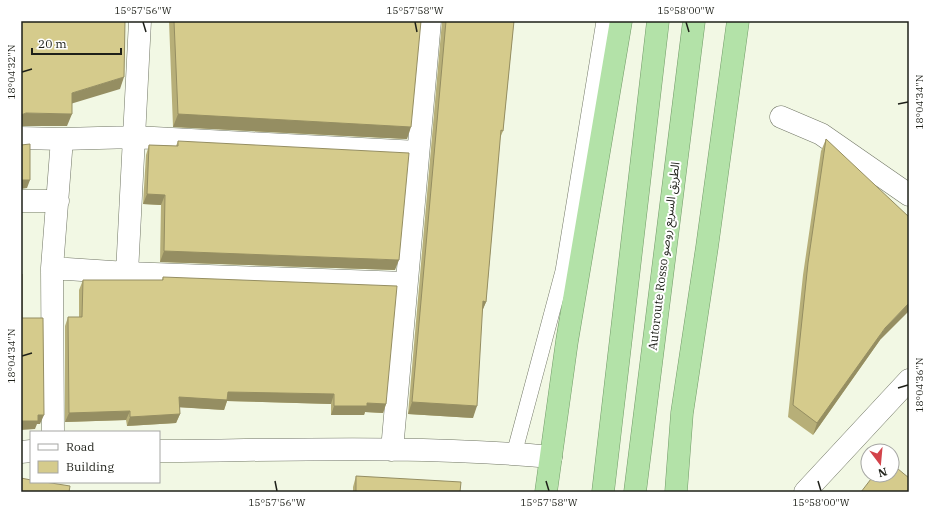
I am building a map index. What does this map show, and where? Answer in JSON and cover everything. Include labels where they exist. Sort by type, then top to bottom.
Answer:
[{"type":"highway","points":[[546,492],[566,341],[621,21]]},
{"type":"highway","points":[[603,492],[658,21]]},
{"type":"highway","name":"Autoroute Rosso الطريق السريع روصو","points":[[635,492],[694,21]]},
{"type":"highway","points":[[676,492],[682,413],[707,247],[738,21]]},
{"type":"street","points":[[127,273],[140,21]]},
{"type":"street","points":[[392,450],[405,284],[430,21]]},
{"type":"street","points":[[781,117],[821,134],[909,195]]},
{"type":"street","points":[[21,138],[62,139],[135,137],[418,152]]},
{"type":"street","points":[[53,431],[52,268],[62,139]]},
{"type":"street","points":[[21,201],[58,201]]},
{"type":"street","points":[[52,268],[127,273],[405,284]]},
{"type":"street","points":[[805,492],[909,380]]},
{"type":"street","points":[[160,451],[392,450],[514,454],[551,458]]},
{"type":"lane","points":[[514,454],[563,271],[604,21]]},
{"type":"building","points":[[21,21],[125,21],[124,77],[72,93],[72,114],[26,113],[21,115]]},
{"type":"building","points":[[174,21],[421,21],[411,127],[178,114]]},
{"type":"building","points":[[446,21],[514,21],[503,131],[501,130],[486,302],[483,301],[477,406],[412,402]]},
{"type":"building","points":[[826,139],[909,217],[909,303],[885,328],[817,423],[793,405],[808,263]]},
{"type":"building","points":[[178,141],[409,153],[399,260],[164,251],[165,195],[147,194],[149,145],[178,146]]},
{"type":"building","points":[[30,144],[30,180],[21,180],[21,145]]},
{"type":"building","points":[[21,274],[22,318],[43,318],[44,415],[38,415],[38,421],[21,421]]},
{"type":"building","points":[[163,277],[397,286],[386,404],[367,403],[367,406],[334,406],[334,394],[228,392],[227,400],[179,397],[180,414],[130,417],[130,411],[69,413],[68,317],[82,317],[83,280],[163,280]]},
{"type":"building","points":[[900,471],[909,478],[909,492],[861,492],[868,483],[900,483]]},
{"type":"building","points":[[356,476],[461,482],[460,492],[356,492]]},
{"type":"building","points":[[21,478],[30,480],[30,483],[51,483],[70,486],[69,492],[21,492]]}]
